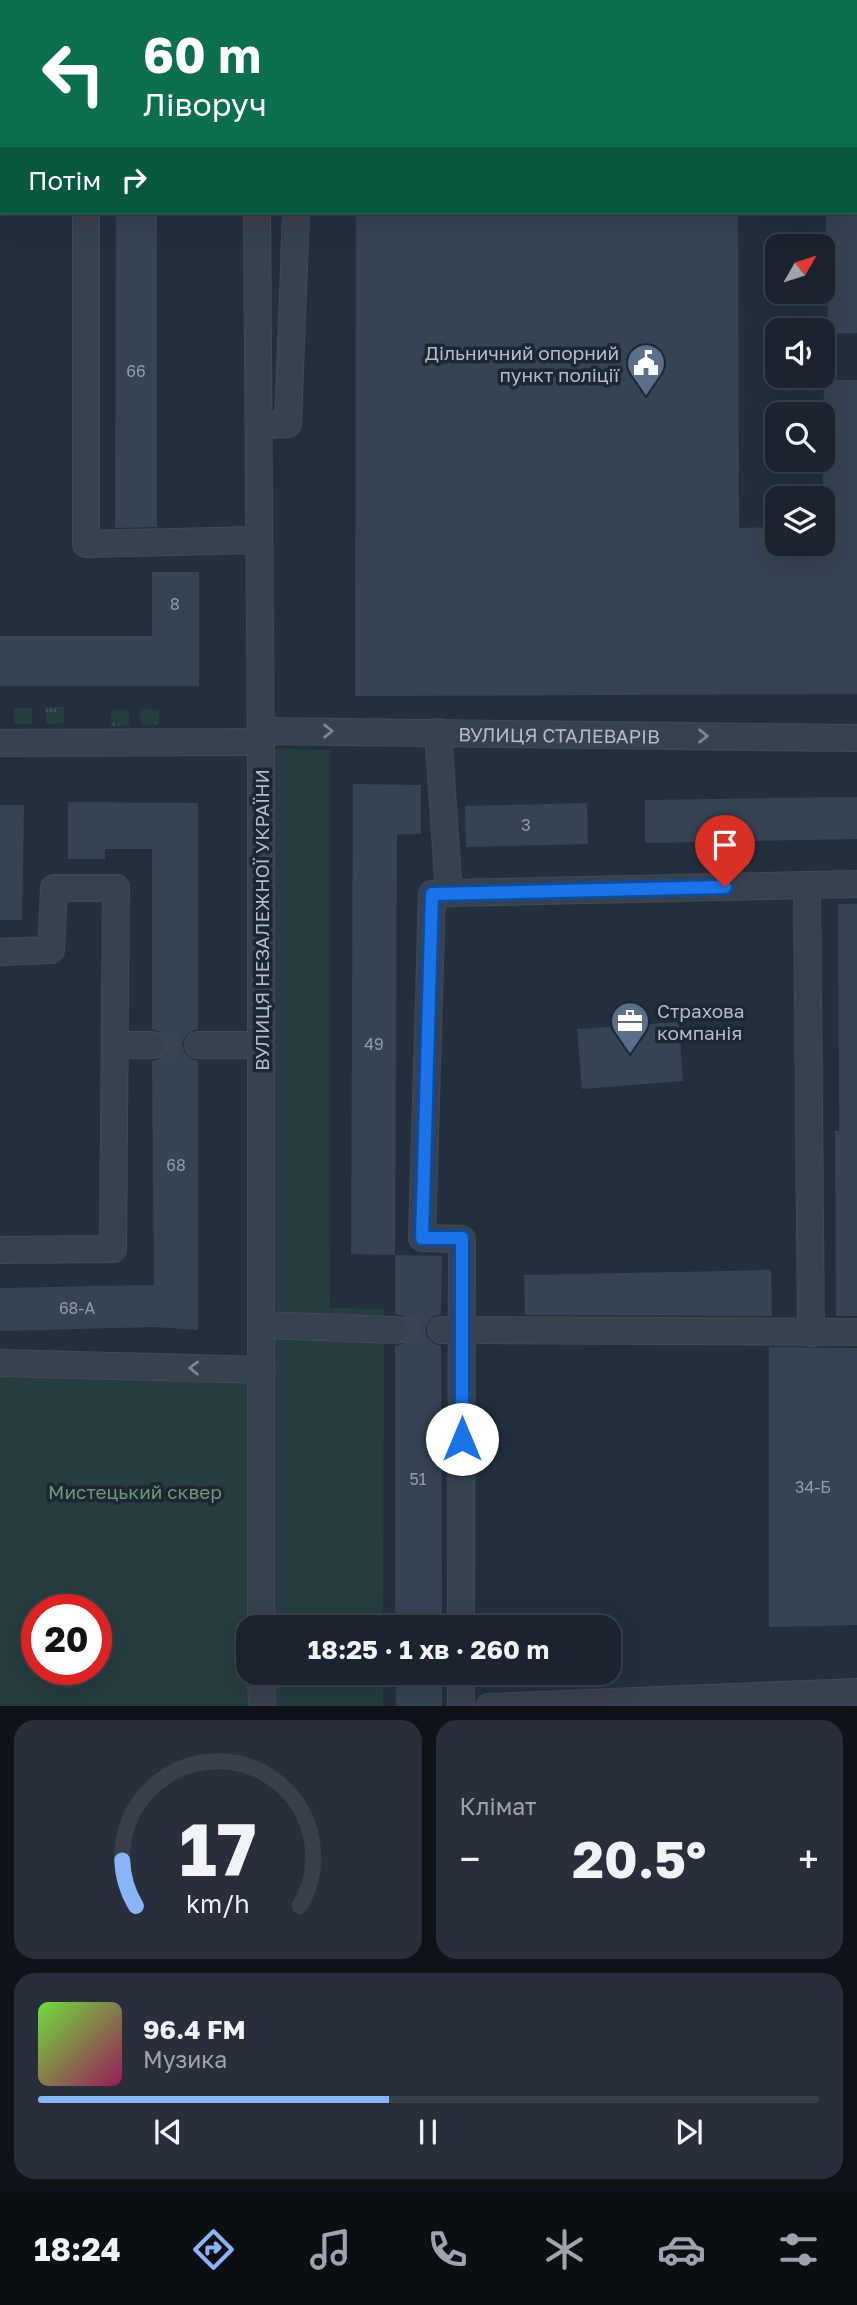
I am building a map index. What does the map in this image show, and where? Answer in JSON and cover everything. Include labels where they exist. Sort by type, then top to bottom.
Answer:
[{"type":"street","points":[[86,214],[86,544],[259,540]]},
{"type":"street","name":"ВУЛИЦЯ НЕЗАЛЕЖНОЇ УКРАЇНИ","points":[[257,214],[261,1615]]},
{"type":"street","points":[[259,425],[288,424],[296,214]]},
{"type":"street","points":[[438,732],[449,893]]},
{"type":"street","name":"ВУЛИЦЯ СТАЛЕВАРІВ","points":[[0,743],[438,732],[857,738]]},
{"type":"street","points":[[461,1615],[452,1330],[462,1238],[422,1238],[432,894],[857,884]]},
{"type":"street","points":[[807,885],[811,1333]]},
{"type":"street","points":[[0,952],[51,950],[54,888],[116,888],[113,1249],[0,1250]]},
{"type":"street","points":[[115,1045],[152,1045]]},
{"type":"street","points":[[198,1045],[261,1045]]},
{"type":"street","points":[[262,1325],[395,1330]]},
{"type":"street","points":[[452,1330],[857,1332]]},
{"type":"street","points":[[0,1363],[262,1370]]},
{"type":"street","points":[[261,1685],[262,1706]]},
{"type":"street","points":[[461,1685],[461,1706]]},
{"type":"street","points":[[489,1706],[857,1692]]},
{"type":"green space","points":[[64,707],[64,723],[46,724],[46,708]]},
{"type":"green space","points":[[14,708],[32,708],[32,723],[14,724]]},
{"type":"green space","points":[[129,709],[129,725],[111,726],[111,710]]},
{"type":"green space","points":[[140,709],[159,709],[159,724],[141,725]]},
{"type":"green space","points":[[274,749],[331,750],[330,1308],[384,1309],[383,1615],[272,1615]]},
{"type":"green space","name":"Мистецький сквер","points":[[0,1363],[262,1370],[249,1615],[236,1615],[236,1685],[253,1685],[263,1706],[0,1706]]},
{"type":"green space","points":[[272,1685],[383,1685],[383,1706],[272,1706]]},
{"type":"building","points":[[116,214],[157,214],[157,527],[115,528]]},
{"type":"building","points":[[356,214],[738,214],[739,528],[765,527],[765,556],[835,556],[835,486],[823,486],[823,472],[835,472],[835,402],[824,402],[824,388],[835,388],[835,380],[857,380],[857,694],[355,696]]},
{"type":"building","points":[[826,214],[857,214],[857,333],[835,334],[835,318],[828,318],[828,304],[835,304],[835,234],[826,234]]},
{"type":"building","points":[[152,572],[199,572],[199,686],[0,686],[0,636],[152,636]]},
{"type":"building","points":[[353,784],[421,785],[421,834],[397,834],[395,1255],[351,1254]]},
{"type":"building","points":[[857,797],[857,839],[645,843],[645,800]]},
{"type":"building","points":[[68,802],[198,803],[198,1029],[190,1032],[182,1044],[185,1053],[198,1061],[198,1330],[154,1327],[0,1331],[0,1288],[154,1285],[152,1061],[165,1053],[168,1044],[160,1032],[152,1029],[152,849],[105,849],[105,859],[68,859]]},
{"type":"building","points":[[587,803],[588,844],[466,847],[465,806]]},
{"type":"building","points":[[0,805],[24,805],[22,920],[0,920]]},
{"type":"building","points":[[838,904],[857,904],[857,1316],[836,1316],[835,1131],[839,1131]]},
{"type":"building","name":"Страхова компанія","points":[[679,1022],[683,1081],[582,1089],[577,1029]]},
{"type":"building","points":[[395,1255],[442,1256],[441,1314],[428,1322],[425,1331],[433,1343],[441,1346],[442,1615],[395,1615],[395,1346],[408,1339],[411,1330],[404,1317],[395,1314]]},
{"type":"building","points":[[771,1270],[772,1316],[525,1315],[524,1275]]},
{"type":"building","points":[[769,1347],[857,1348],[857,1625],[769,1627]]},
{"type":"building","points":[[396,1685],[442,1685],[442,1706],[396,1706]]},
{"type":"tunnel","points":[[152,1045],[198,1045]]},
{"type":"tunnel","points":[[395,1330],[441,1330]]},
{"type":"place","name":"Дільничний опорний пункт поліції","points":[[646,397]]},
{"type":"place","name":"Страхова компанія","points":[[630,1055]]},
{"type":"route","points":[[462,1439],[462,1238],[422,1238],[432,894],[725,887]]}]
